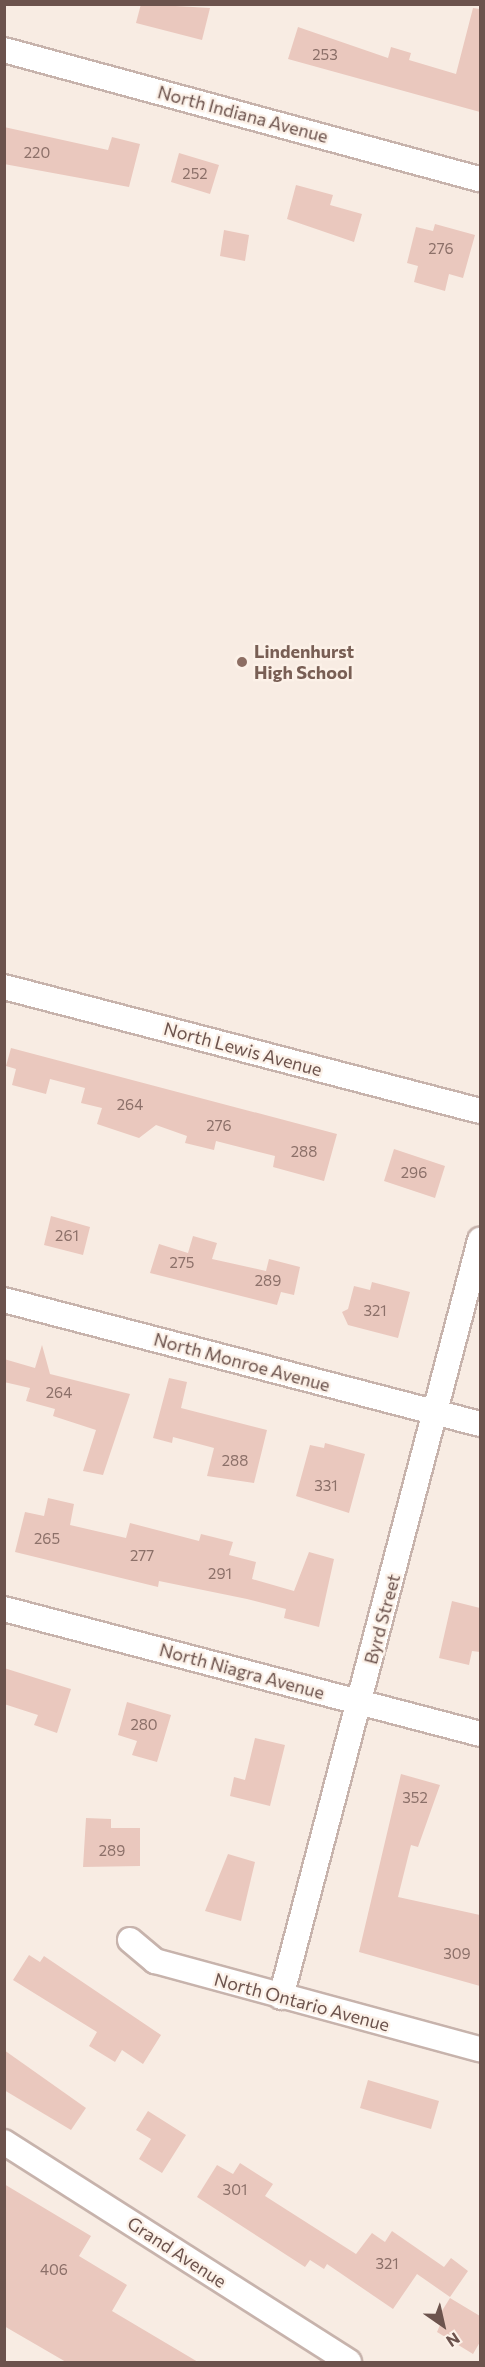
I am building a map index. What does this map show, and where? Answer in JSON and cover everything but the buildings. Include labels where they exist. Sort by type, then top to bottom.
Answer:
[{"type":"street","name":"North Indiana Avenue","points":[[4,50],[480,179]]},
{"type":"street","name":"North Lewis Avenue","points":[[4,987],[480,1111]]},
{"type":"street","name":"Byrd Street","points":[[281,1997],[480,1240]]},
{"type":"street","name":"North Monroe Avenue","points":[[4,1300],[480,1424]]},
{"type":"street","name":"North Niagra Avenue","points":[[4,1609],[480,1734]]},
{"type":"street","name":"North Ontario Avenue","points":[[130,1940],[155,1961],[281,1997],[480,2049]]},
{"type":"street","name":"Grand Avenue","points":[[4,2142],[349,2362]]},
{"type":"place","name":"Lindenhurst High School","points":[[242,662]]}]
